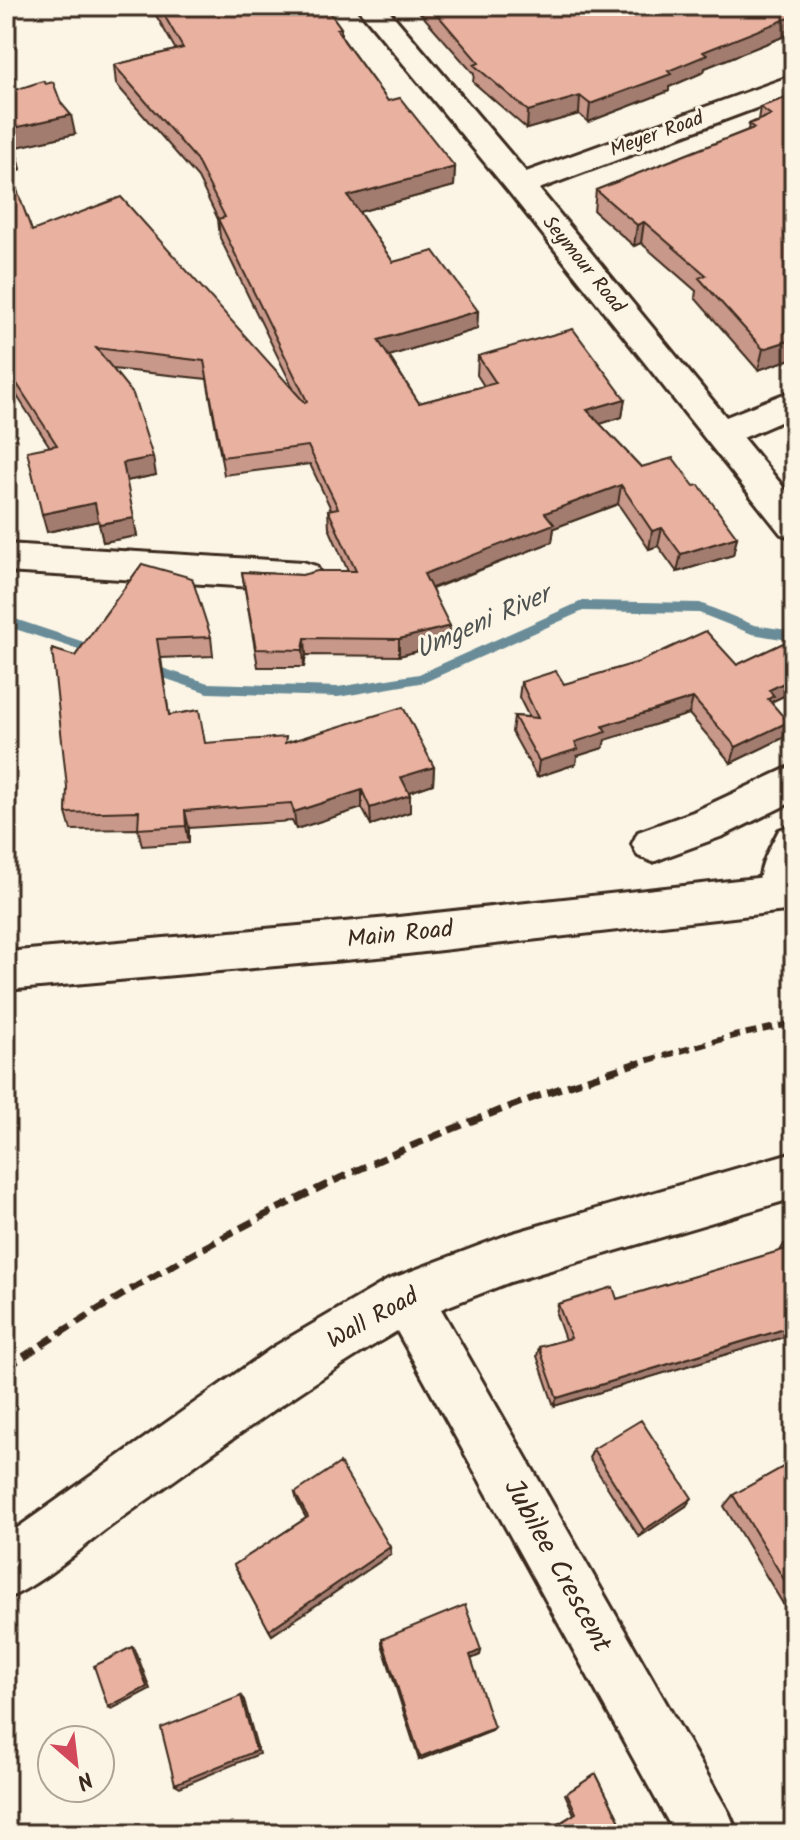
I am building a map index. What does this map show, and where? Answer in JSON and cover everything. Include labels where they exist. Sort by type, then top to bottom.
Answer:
[{"type":"street","name":"Seymour Road","points":[[370,6],[520,185],[794,525]]},
{"type":"street","name":"Meyer Road","points":[[520,185],[794,84]]},
{"type":"street","points":[[719,434],[794,402]]},
{"type":"street","points":[[6,558],[304,576]]},
{"type":"street","points":[[653,844],[708,824],[794,782]]},
{"type":"street","points":[[787,893],[782,866],[794,842]]},
{"type":"street","name":"Main Road","points":[[6,971],[389,937],[787,893]]},
{"type":"street","name":"Wall Road","points":[[6,1571],[73,1519],[293,1364],[406,1297],[510,1258],[794,1175]]},
{"type":"street","name":"Jubilee Crescent","points":[[406,1297],[708,1834]]},
{"type":"building","points":[[159,6],[325,6],[341,28],[337,29],[344,41],[388,101],[400,98],[455,167],[348,196],[393,262],[434,251],[478,311],[378,340],[419,403],[496,383],[478,356],[573,329],[625,399],[587,410],[641,467],[673,458],[694,486],[699,485],[737,537],[681,554],[662,528],[652,531],[621,485],[545,513],[554,524],[424,574],[450,626],[399,639],[305,638],[303,650],[256,649],[242,572],[302,575],[317,571],[356,571],[328,510],[338,508],[308,446],[222,457],[204,361],[96,348],[133,394],[153,457],[123,463],[134,518],[99,524],[95,503],[42,514],[27,451],[57,445],[6,367],[6,160],[32,231],[121,197],[305,403],[307,401],[218,219],[225,217],[196,159],[114,65],[183,48]]},
{"type":"building","points":[[430,6],[793,6],[784,9],[794,16],[703,52],[707,55],[668,71],[671,74],[590,104],[580,96],[528,111],[474,65],[479,63]]},
{"type":"building","points":[[43,81],[46,84],[53,82],[61,103],[71,115],[9,129],[17,151],[6,153],[6,93]]},
{"type":"building","points":[[794,95],[794,294],[787,297],[794,305],[794,339],[763,349],[699,278],[706,275],[644,222],[637,225],[596,190],[754,128],[749,124],[771,115],[760,107]]},
{"type":"building","points":[[142,564],[192,578],[211,637],[157,639],[169,715],[199,710],[205,743],[286,737],[285,743],[403,707],[434,767],[401,777],[410,795],[370,808],[362,790],[294,812],[291,803],[185,811],[186,826],[138,829],[139,811],[66,813],[67,787],[52,649],[75,656]]},
{"type":"building","points":[[706,631],[737,665],[794,638],[794,678],[769,690],[774,696],[768,699],[788,722],[736,747],[693,698],[603,726],[606,732],[575,742],[578,749],[539,761],[514,716],[538,718],[521,682],[556,671],[564,684],[639,662]]},
{"type":"building","points":[[794,1241],[794,1326],[557,1398],[539,1347],[571,1338],[558,1304],[613,1287],[617,1299],[786,1249],[784,1244]]},
{"type":"building","points":[[641,1420],[692,1498],[644,1530],[593,1449]]},
{"type":"building","points":[[794,1461],[794,1596],[733,1495]]},
{"type":"building","points":[[340,1463],[390,1547],[269,1630],[234,1565],[308,1517],[295,1493]]},
{"type":"building","points":[[465,1605],[481,1650],[470,1655],[494,1728],[420,1757],[382,1639]]},
{"type":"building","points":[[132,1647],[147,1687],[108,1707],[94,1666]]},
{"type":"building","points":[[241,1696],[256,1751],[175,1784],[161,1728]]},
{"type":"building","points":[[596,1774],[626,1834],[552,1834],[550,1830],[576,1813],[567,1793]]},
{"type":"waterway","name":"Umgeni River","points":[[147,668],[208,688],[338,692],[421,679],[582,606],[700,608],[752,629],[794,636]]},
{"type":"waterway","name":"Umgeni River","points":[[6,621],[101,652]]},
{"type":"railway","points":[[631,1065],[794,1023]]},
{"type":"railway","points":[[631,1065],[637,1063]]},
{"type":"railway","points":[[6,1368],[158,1274],[311,1192],[469,1122],[631,1065]]}]
